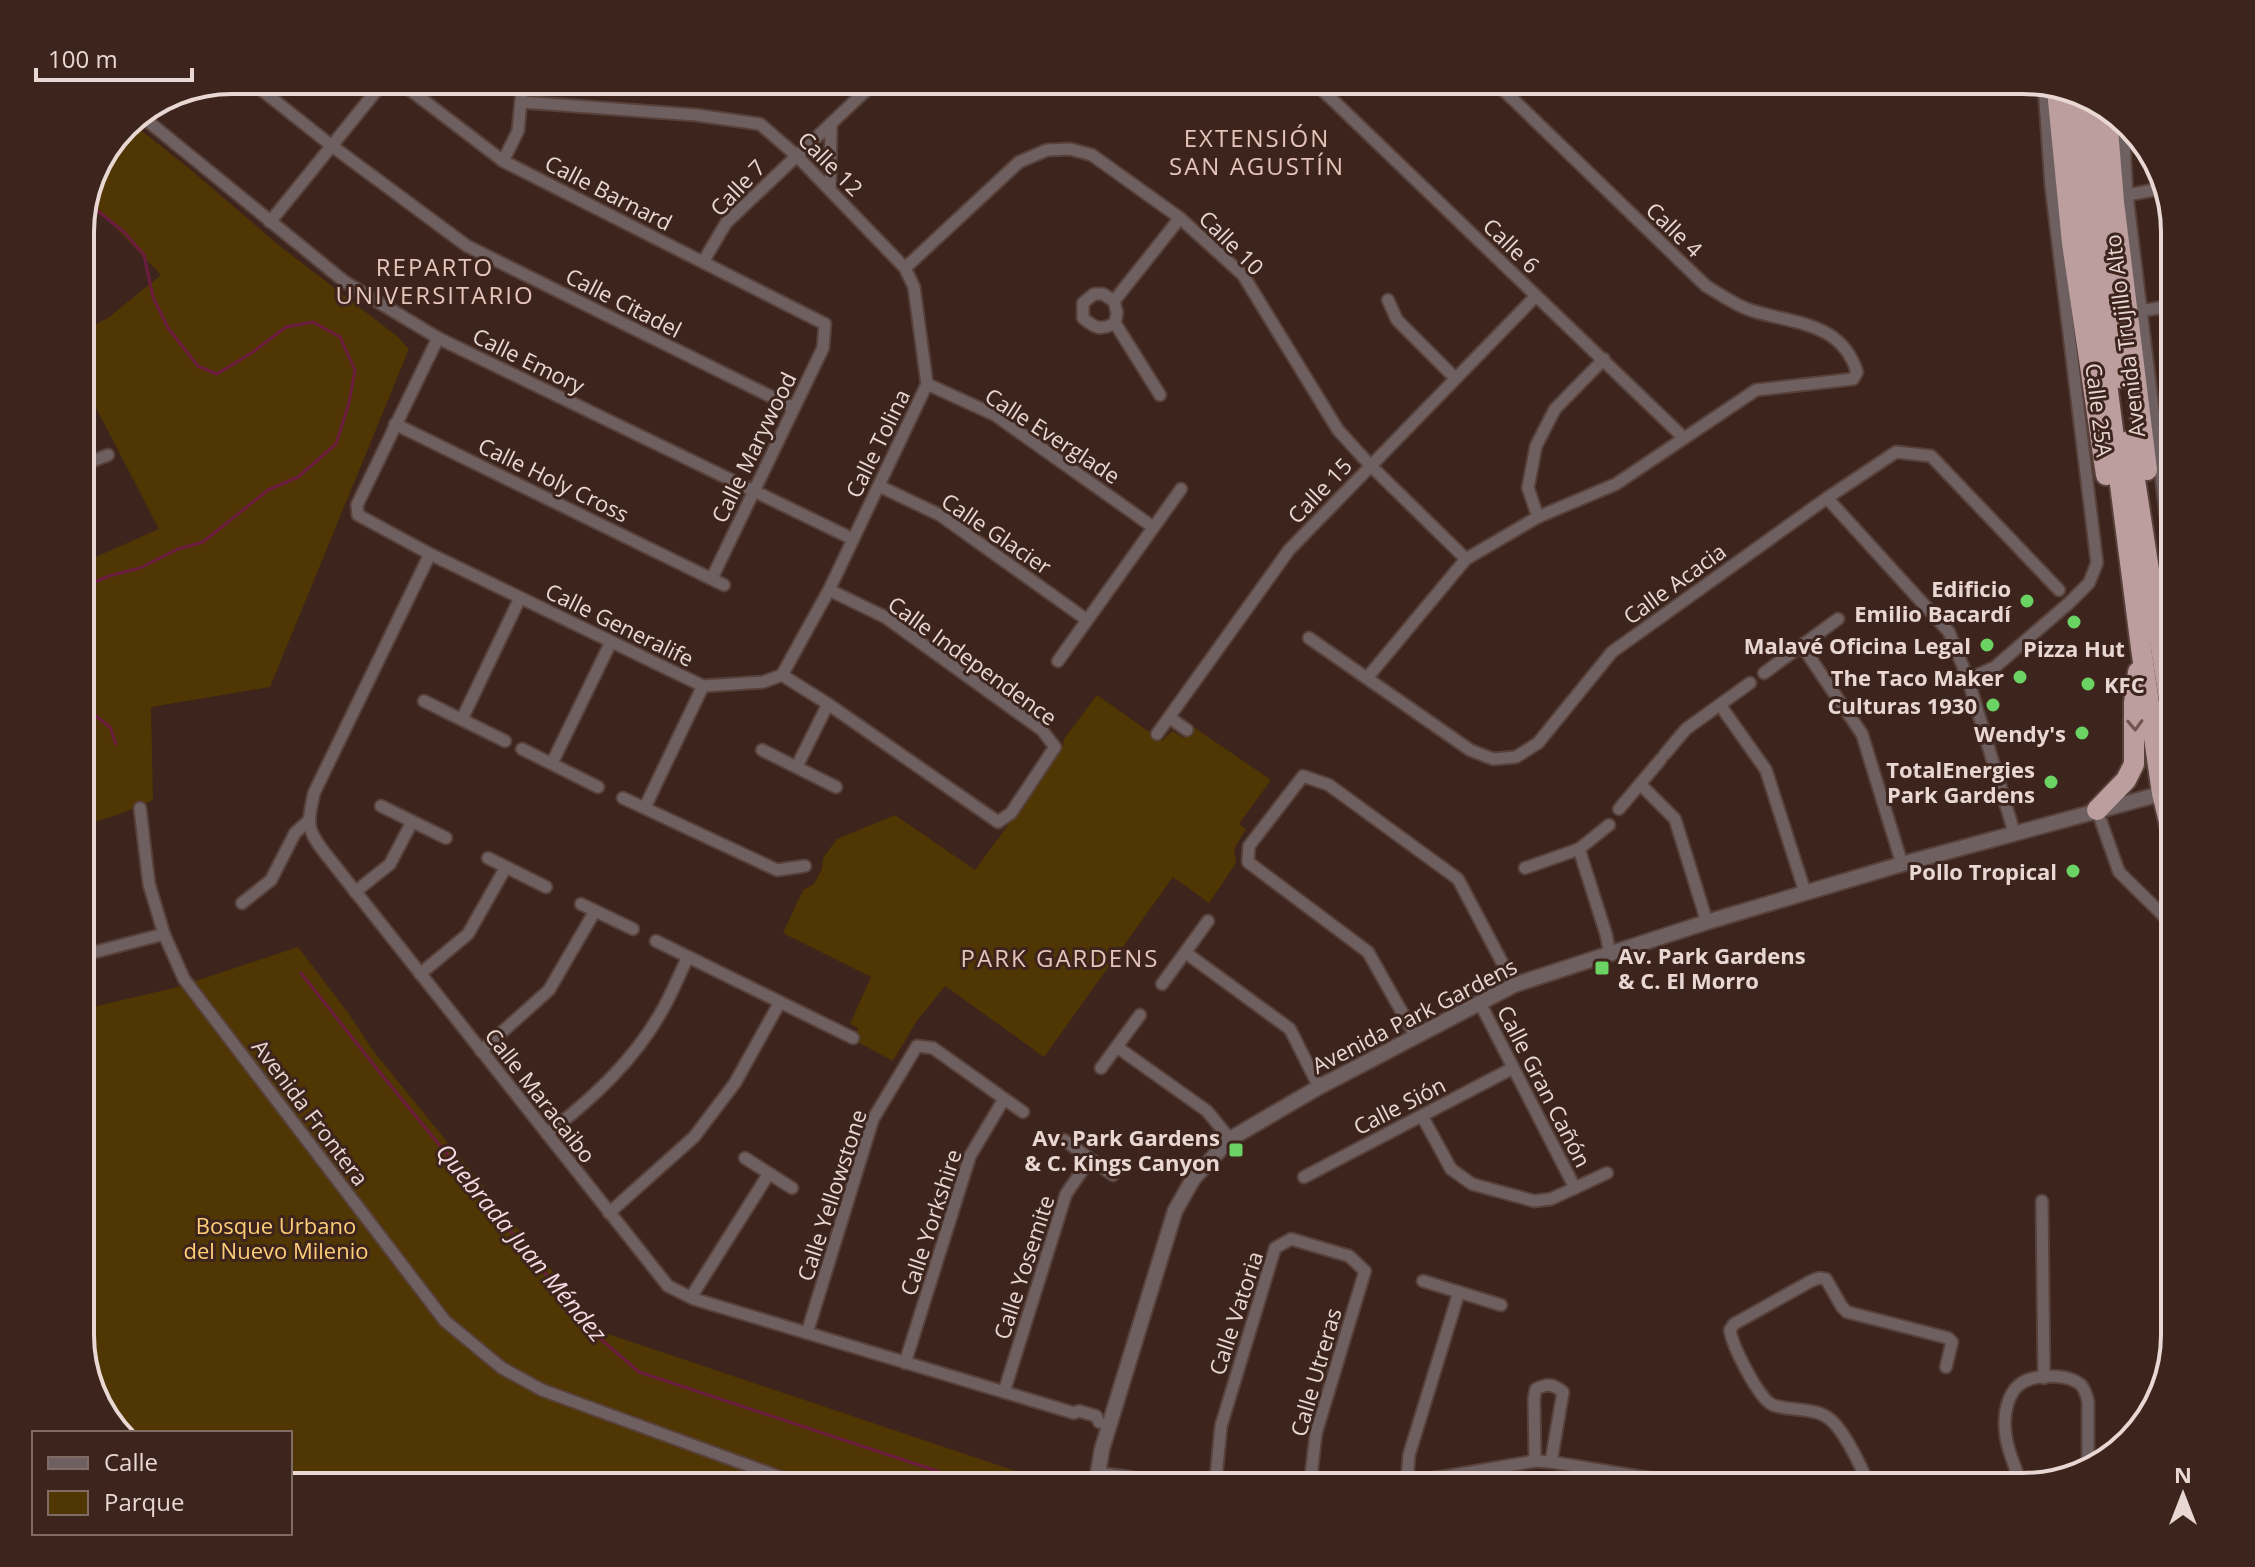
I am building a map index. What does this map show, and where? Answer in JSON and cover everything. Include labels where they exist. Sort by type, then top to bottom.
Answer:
[{"type":"highway","points":[[2058,99],[2070,227],[2088,361],[2117,538],[2134,589]]},
{"type":"highway","points":[[2074,104],[2084,204],[2161,658]]},
{"type":"highway","points":[[2089,111],[2134,589],[2141,648],[2161,750]]},
{"type":"highway","points":[[2107,123],[2114,202],[2161,580]]},
{"type":"highway","points":[[2097,810],[2126,780],[2134,764],[2134,703],[2141,648]]},
{"type":"street","name":"Calle Citadel","points":[[267,94],[467,246],[794,408]]},
{"type":"street","points":[[270,222],[374,94]]},
{"type":"street","name":"Calle Barnard","points":[[415,94],[503,161],[815,319]]},
{"type":"street","points":[[503,161],[518,131],[522,94]]},
{"type":"street","name":"Calle 7","points":[[703,262],[726,223],[862,94]]},
{"type":"street","name":"Calle 6","points":[[1327,94],[1684,438]]},
{"type":"street","name":"Calle 4","points":[[1507,94],[1706,286],[1747,309],[1821,328],[1852,356],[1857,372],[1853,379],[1756,390],[1684,438]]},
{"type":"street","name":"Calle 25A","points":[[1968,679],[1995,667],[2069,603],[2089,583],[2097,563],[2051,186],[2045,96]]},
{"type":"street","name":"Calle 12","points":[[521,102],[696,115],[760,124],[797,156],[905,268]]},
{"type":"street","name":"Calle Emory","points":[[149,122],[345,282],[438,338],[853,539]]},
{"type":"street","points":[[830,190],[831,124]]},
{"type":"street","name":"Avenida Trujillo Alto","points":[[2124,138],[2127,195],[2161,450]]},
{"type":"street","name":"Calle 10","points":[[905,268],[1019,162],[1047,150],[1070,149],[1092,155],[1180,218],[1243,275],[1338,430],[1466,559]]},
{"type":"street","points":[[2127,195],[2154,190]]},
{"type":"street","points":[[1114,301],[1180,218]]},
{"type":"street","name":"Calle Tolina","points":[[782,675],[829,590],[927,384],[914,287],[905,268]]},
{"type":"street","points":[[1115,323],[1105,328],[1094,328],[1083,318],[1083,303],[1094,294],[1103,294],[1114,301],[1117,313],[1115,323],[1160,395]]},
{"type":"street","name":"Calle 15","points":[[1157,734],[1289,550],[1536,296]]},
{"type":"street","points":[[1388,300],[1397,320],[1455,378]]},
{"type":"street","points":[[2141,311],[2161,307]]},
{"type":"street","name":"Calle Marywood","points":[[712,578],[823,348],[825,324],[815,319]]},
{"type":"street","points":[[395,424],[438,338]]},
{"type":"street","points":[[1538,517],[1528,488],[1536,446],[1555,409],[1604,359]]},
{"type":"street","name":"Calle Everglade","points":[[927,384],[995,415],[1153,527]]},
{"type":"street","name":"Calle Generalife","points":[[395,424],[357,505],[358,515],[430,554],[703,686],[763,682],[782,675]]},
{"type":"street","name":"Calle Holy Cross","points":[[395,424],[712,578]]},
{"type":"street","points":[[1367,678],[1466,559],[1538,517],[1616,484],[1684,438]]},
{"type":"street","name":"Calle Acacia","points":[[1309,638],[1470,750],[1493,759],[1516,757],[1538,743],[1612,652],[1896,452],[1931,456],[2059,590]]},
{"type":"street","points":[[94,460],[108,455]]},
{"type":"street","name":"Calle Glacier","points":[[879,486],[940,515],[1087,620]]},
{"type":"street","points":[[1058,661],[1181,489]]},
{"type":"street","points":[[1827,498],[1949,632],[1968,679],[2014,832]]},
{"type":"street","points":[[242,903],[271,880],[295,833],[308,821],[314,793],[430,554]]},
{"type":"street","points":[[712,578],[724,585]]},
{"type":"street","name":"Calle Independence","points":[[828,704],[998,822],[1011,813],[1055,747],[1042,730],[885,617],[829,590]]},
{"type":"street","points":[[462,719],[520,598]]},
{"type":"street","points":[[1764,673],[1838,619]]},
{"type":"street","points":[[552,763],[611,642]]},
{"type":"street","points":[[1802,646],[1862,734],[1902,864]]},
{"type":"street","points":[[782,675],[828,704],[797,766]]},
{"type":"street","points":[[1619,809],[1686,729],[1750,683]]},
{"type":"street","points":[[645,807],[703,686]]},
{"type":"street","points":[[424,701],[505,741]]},
{"type":"street","points":[[1720,705],[1766,770],[1805,892]]},
{"type":"street","points":[[1170,718],[1187,730]]},
{"type":"street","points":[[522,749],[598,787]]},
{"type":"street","points":[[762,750],[836,787]]},
{"type":"street","points":[[1416,1037],[1368,952],[1248,862],[1249,846],[1303,776],[1329,785],[1458,879],[1514,985]]},
{"type":"street","points":[[1640,784],[1675,819],[1707,922]]},
{"type":"street","name":"Avenida Park Gardens","points":[[1100,1473],[1104,1423],[1175,1211],[1193,1179],[1230,1139],[1319,1087],[1514,985],[1805,892],[2161,793]]},
{"type":"street","points":[[623,798],[777,870],[805,866]]},
{"type":"street","points":[[381,806],[446,838]]},
{"type":"street","name":"Avenida Frontera","points":[[140,808],[149,884],[164,934],[184,979],[445,1321],[502,1368],[542,1390],[769,1473]]},
{"type":"street","points":[[2097,810],[2119,872],[2161,913]]},
{"type":"street","name":"Calle Maracaibo","points":[[308,821],[315,840],[355,892],[668,1286],[691,1297],[1074,1413],[1075,1417],[1104,1423]]},
{"type":"street","points":[[355,892],[390,864],[412,822]]},
{"type":"street","points":[[1525,868],[1579,849],[1609,825]]},
{"type":"street","points":[[1579,849],[1610,954]]},
{"type":"street","points":[[488,858],[546,887]]},
{"type":"street","points":[[420,974],[468,934],[506,867]]},
{"type":"street","points":[[581,904],[633,929]]},
{"type":"street","points":[[481,1051],[549,990],[595,911]]},
{"type":"street","points":[[1162,984],[1208,921]]},
{"type":"street","points":[[94,952],[164,934]]},
{"type":"street","points":[[656,941],[853,1038]]},
{"type":"street","points":[[1186,953],[1290,1029],[1319,1087]]},
{"type":"street","points":[[547,1134],[586,1103],[632,1055],[664,1008],[688,957]]},
{"type":"street","points":[[609,1213],[694,1137],[735,1083],[780,1002]]},
{"type":"street","name":"Calle Gran Cañón","points":[[1480,1003],[1575,1188]]},
{"type":"street","points":[[1101,1068],[1140,1015]]},
{"type":"street","name":"Calle Yellowstone","points":[[807,1333],[873,1119],[917,1046],[933,1048],[1004,1099]]},
{"type":"street","points":[[1117,1047],[1207,1111],[1230,1139]]},
{"type":"street","name":"Calle Sión","points":[[1304,1177],[1513,1068]]},
{"type":"street","points":[[1004,1099],[1023,1112]]},
{"type":"street","name":"Calle Yorkshire","points":[[905,1363],[970,1156],[1004,1099]]},
{"type":"street","points":[[1422,1116],[1451,1169],[1472,1184],[1534,1201],[1551,1199],[1607,1173]]},
{"type":"street","points":[[1064,1140],[1113,1175]]},
{"type":"street","points":[[745,1158],[792,1188]]},
{"type":"street","name":"Calle Yosemite","points":[[1004,1392],[1066,1194],[1090,1159]]},
{"type":"street","points":[[691,1297],[768,1175]]},
{"type":"street","points":[[2042,1201],[2044,1378]]},
{"type":"street","name":"Calle Vatoria","points":[[1216,1473],[1221,1426],[1275,1248],[1291,1239],[1349,1256],[1365,1271]]},
{"type":"street","name":"Calle Utreras","points":[[1311,1473],[1316,1433],[1365,1271]]},
{"type":"street","points":[[1863,1473],[1832,1421],[1819,1413],[1776,1406],[1765,1401],[1733,1343],[1730,1330],[1734,1324],[1811,1281],[1826,1279],[1847,1312],[1948,1338],[1952,1342],[1946,1367]]},
{"type":"street","points":[[1423,1281],[1501,1305]]},
{"type":"street","points":[[1408,1473],[1409,1455],[1459,1292]]},
{"type":"street","points":[[2018,1473],[2004,1428],[2006,1415],[2009,1399],[2019,1385],[2033,1378],[2065,1378],[2079,1383],[2085,1391],[2088,1401],[2088,1457]]},
{"type":"street","points":[[1535,1461],[1534,1398],[1536,1389],[1545,1384],[1563,1392],[1551,1462]]},
{"type":"street","points":[[1465,1473],[1535,1461],[1617,1473]]},
{"type":"green space","points":[[140,129],[409,349],[270,687],[151,707],[153,800],[94,822],[94,558],[159,529],[94,404],[94,325],[108,318],[161,275],[97,208],[104,179],[117,155]]},
{"type":"green space","points":[[1097,695],[1162,741],[1172,731],[1184,738],[1192,726],[1271,780],[1239,824],[1246,829],[1234,849],[1236,863],[1209,903],[1173,877],[1044,1057],[945,986],[916,1022],[893,1061],[854,1040],[858,1028],[850,1024],[871,977],[783,933],[803,890],[814,884],[822,869],[823,858],[837,839],[895,815],[975,870]]},
{"type":"green space","name":"Bosque Urbano del Nuevo Milenio","points":[[298,947],[374,1052],[602,1332],[1022,1473],[292,1473],[292,1431],[132,1431],[112,1404],[101,1379],[94,1344],[94,1007],[178,987]]},
{"type":"waterway","name":"Quebrada Juan Méndez","points":[[94,582],[140,568],[178,549],[203,542],[268,490],[298,477],[336,444],[355,370],[340,337],[313,322],[286,327],[217,374],[198,366],[168,328],[153,297],[144,255],[124,232],[96,210]]},
{"type":"waterway","name":"Quebrada Juan Méndez","points":[[94,715],[110,727],[116,744]]},
{"type":"waterway","name":"Quebrada Juan Méndez","points":[[301,973],[596,1335],[639,1372],[943,1473]]},
{"type":"place","name":"Edificio Emilio Bacardí","points":[[2027,601]]},
{"type":"place","name":"Pizza Hut","points":[[2074,622]]},
{"type":"place","name":"Malavé Oficina Legal","points":[[1987,645]]},
{"type":"place","name":"The Taco Maker","points":[[2020,677]]},
{"type":"place","name":"KFC","points":[[2088,684]]},
{"type":"place","name":"Culturas 1930","points":[[1993,705]]},
{"type":"place","name":"Wendy's","points":[[2082,733]]},
{"type":"place","name":"TotalEnergies Park Gardens","points":[[2051,782]]},
{"type":"place","name":"Pollo Tropical","points":[[2073,871]]},
{"type":"place","name":"Av. Park Gardens & C. El Morro","points":[[1602,968]]},
{"type":"place","name":"Av. Park Gardens & C. Kings Canyon","points":[[1236,1150]]},
{"type":"district","name":"EXTENSIÓN SAN AGUSTÍN","points":[[1257,151]]},
{"type":"district","name":"REPARTO UNIVERSITARIO","points":[[435,280]]},
{"type":"district","name":"PARK GARDENS","points":[[1060,957]]}]
